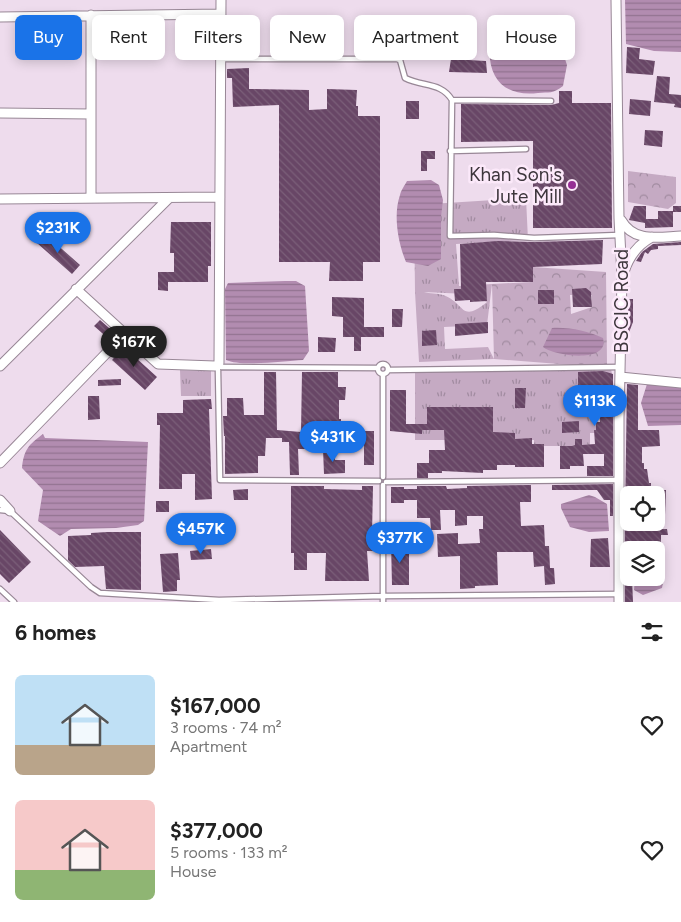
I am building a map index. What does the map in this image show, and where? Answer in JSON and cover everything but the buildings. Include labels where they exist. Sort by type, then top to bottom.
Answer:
[{"type":"street","points":[[0,17],[221,14],[221,0]]},
{"type":"street","name":"BSCIC Road","points":[[616,0],[622,277],[619,598]]},
{"type":"street","points":[[91,15],[91,198]]},
{"type":"street","points":[[76,290],[158,364],[218,366],[220,60]]},
{"type":"street","points":[[0,114],[91,114]]},
{"type":"street","points":[[0,199],[220,197]]},
{"type":"street","points":[[0,366],[169,198]]},
{"type":"street","points":[[620,218],[626,230],[634,235],[681,236]]},
{"type":"street","points":[[622,277],[631,255],[638,246],[652,236]]},
{"type":"street","points":[[0,463],[125,334]]},
{"type":"street","points":[[620,372],[681,383]]},
{"type":"street","points":[[0,500],[10,511]]},
{"type":"lane","points":[[260,59],[397,58],[400,60],[405,78],[413,82],[441,88],[447,92],[452,100],[450,236],[494,235],[534,238],[620,235]]},
{"type":"lane","points":[[452,100],[552,101]]},
{"type":"lane","points":[[450,151],[526,149]]},
{"type":"lane","points":[[388,370],[387,366],[383,364],[378,368],[218,366],[220,480],[383,483],[619,480]]},
{"type":"lane","points":[[378,368],[379,372],[383,374]]},
{"type":"lane","points":[[383,374],[388,370],[620,372]]},
{"type":"lane","points":[[383,374],[383,602]]},
{"type":"lane","points":[[0,510],[10,511],[91,587],[100,593],[219,601],[383,596],[619,598]]},
{"type":"lane","points":[[0,589],[14,602]]},
{"type":"green space","points":[[628,171],[676,177],[676,203],[668,209],[628,202]]},
{"type":"green space","points":[[526,198],[528,240],[456,244],[459,286],[492,284],[487,325],[444,327],[445,349],[488,347],[494,359],[419,362],[415,292],[414,205]],"holes":[[[424,292],[467,294],[487,302],[467,312],[450,298]]]},
{"type":"green space","points":[[533,267],[606,272],[607,364],[572,365],[494,359],[492,284],[533,282]],"holes":[[[570,295],[592,295],[592,307],[571,314]]]},
{"type":"green space","points":[[415,369],[611,369],[613,394],[601,405],[601,412],[597,414],[597,433],[590,433],[590,446],[534,446],[534,440],[415,440]]},
{"type":"green space","points":[[180,370],[211,371],[211,396],[181,396]]},
{"type":"shaded area","points":[[625,0],[681,0],[681,52],[654,51],[626,44]]},
{"type":"shaded area","points":[[490,60],[565,60],[567,65],[563,86],[551,92],[538,93],[516,92],[507,88],[500,83],[491,67]]},
{"type":"shaded area","points":[[431,180],[439,185],[443,200],[441,259],[428,266],[406,262],[399,238],[397,211],[401,193],[407,181]]},
{"type":"shaded area","points":[[296,281],[305,286],[309,351],[303,360],[242,363],[226,360],[225,289],[228,283]]},
{"type":"shaded area","points":[[552,328],[585,331],[603,338],[603,346],[598,352],[580,356],[549,350],[543,347]]},
{"type":"shaded area","points":[[647,384],[681,388],[681,425],[648,426],[641,403]]},
{"type":"shaded area","points":[[43,434],[45,438],[148,442],[144,521],[138,525],[116,528],[71,529],[60,536],[38,521],[43,490],[22,468],[28,448]]},
{"type":"shaded area","points":[[589,495],[607,504],[609,531],[589,532],[570,527],[561,504]]},
{"type":"shaded area","points":[[634,586],[662,586],[662,588],[643,595],[634,590]]},
{"type":"place","name":"Khan Son's Jute Mill","points":[[572,185]]}]
